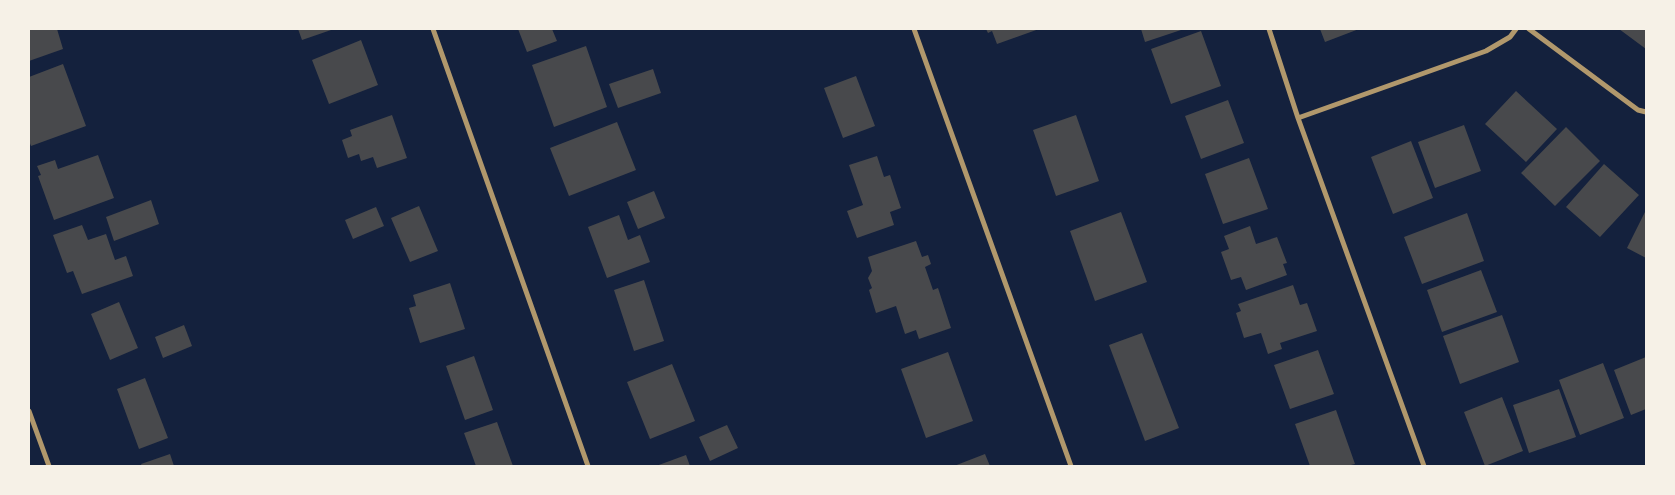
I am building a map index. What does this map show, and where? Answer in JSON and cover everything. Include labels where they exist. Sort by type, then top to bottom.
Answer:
[{"type":"street","points":[[434,29],[588,466]]},
{"type":"street","points":[[914,29],[1071,466]]},
{"type":"street","points":[[1269,29],[1298,118],[1424,466]]},
{"type":"street","points":[[1298,118],[1486,51],[1510,37],[1516,29]]},
{"type":"street","points":[[1530,29],[1638,110],[1646,112]]},
{"type":"street","points":[[29,411],[49,466]]},
{"type":"building","points":[[29,29],[57,29],[63,49],[29,61]]},
{"type":"building","points":[[298,29],[334,29],[302,40]]},
{"type":"building","points":[[518,29],[552,29],[557,41],[527,52]]},
{"type":"building","points":[[986,29],[1039,29],[997,44],[992,31],[988,33]]},
{"type":"building","points":[[1141,29],[1184,29],[1145,42]]},
{"type":"building","points":[[1320,29],[1359,29],[1325,42]]},
{"type":"building","points":[[1619,29],[1646,29],[1646,49]]},
{"type":"building","points":[[1201,31],[1221,86],[1171,104],[1151,49]]},
{"type":"building","points":[[361,40],[378,85],[329,104],[312,60]]},
{"type":"building","points":[[586,46],[607,107],[554,127],[532,65]]},
{"type":"building","points":[[63,64],[86,126],[31,146],[29,141],[29,77]]},
{"type":"building","points":[[653,69],[661,93],[618,108],[609,84]]},
{"type":"building","points":[[856,76],[875,126],[843,138],[824,88]]},
{"type":"building","points":[[1516,91],[1557,129],[1526,162],[1485,124]]},
{"type":"building","points":[[1228,100],[1244,143],[1201,159],[1185,116]]},
{"type":"building","points":[[392,115],[407,158],[377,168],[373,157],[361,161],[359,154],[348,158],[342,140],[352,136],[350,130]]},
{"type":"building","points":[[1076,115],[1099,181],[1056,196],[1033,130]]},
{"type":"building","points":[[617,122],[636,170],[569,196],[550,148]]},
{"type":"building","points":[[1464,125],[1481,171],[1435,188],[1418,142]]},
{"type":"building","points":[[1566,127],[1600,161],[1555,206],[1521,173]]},
{"type":"building","points":[[1411,141],[1433,198],[1393,214],[1371,157]]},
{"type":"building","points":[[98,155],[114,198],[54,220],[38,176],[41,175],[37,166],[55,160],[58,169]]},
{"type":"building","points":[[877,156],[884,177],[890,175],[901,208],[890,212],[894,225],[857,238],[847,211],[863,205],[849,165]]},
{"type":"building","points":[[1249,158],[1268,209],[1223,224],[1205,174]]},
{"type":"building","points":[[1604,164],[1639,195],[1600,237],[1566,207]]},
{"type":"building","points":[[654,191],[665,218],[638,229],[627,202]]},
{"type":"building","points":[[151,200],[159,224],[114,241],[106,217]]},
{"type":"building","points":[[419,206],[438,251],[410,262],[391,218]]},
{"type":"building","points":[[376,207],[384,226],[353,239],[345,220]]},
{"type":"building","points":[[1646,210],[1646,258],[1627,248]]},
{"type":"building","points":[[1121,212],[1147,282],[1095,301],[1070,231]]},
{"type":"building","points":[[1467,213],[1484,261],[1422,284],[1404,237]]},
{"type":"building","points":[[619,215],[628,240],[640,235],[650,262],[607,278],[588,227]]},
{"type":"building","points":[[82,225],[88,240],[106,234],[115,260],[126,256],[133,276],[82,294],[73,271],[67,273],[53,235]]},
{"type":"building","points":[[1250,226],[1256,244],[1277,237],[1287,263],[1283,264],[1287,275],[1246,290],[1241,277],[1231,280],[1221,252],[1229,249],[1224,236]]},
{"type":"building","points":[[916,241],[922,257],[928,255],[931,264],[925,267],[933,290],[938,288],[951,328],[919,339],[916,330],[905,334],[896,306],[876,313],[869,290],[872,288],[868,278],[872,271],[868,257]]},
{"type":"building","points":[[1481,270],[1497,312],[1442,332],[1427,290]]},
{"type":"building","points":[[644,280],[664,341],[634,351],[614,290]]},
{"type":"building","points":[[450,283],[465,329],[420,343],[409,308],[416,306],[413,295]]},
{"type":"building","points":[[1293,285],[1300,305],[1307,303],[1317,331],[1280,343],[1282,349],[1268,354],[1261,333],[1244,338],[1236,313],[1241,311],[1238,304]]},
{"type":"building","points":[[119,302],[138,348],[110,360],[91,314]]},
{"type":"building","points":[[1502,315],[1519,362],[1460,384],[1443,336]]},
{"type":"building","points":[[184,325],[192,346],[163,358],[155,337]]},
{"type":"building","points":[[1142,333],[1179,428],[1145,441],[1109,345]]},
{"type":"building","points":[[1318,350],[1334,394],[1290,409],[1274,365]]},
{"type":"building","points":[[948,352],[973,421],[926,438],[901,369]]},
{"type":"building","points":[[474,356],[493,410],[465,420],[446,366]]},
{"type":"building","points":[[1646,357],[1646,409],[1631,415],[1614,370]]},
{"type":"building","points":[[1603,363],[1624,418],[1580,435],[1559,380]]},
{"type":"building","points":[[672,364],[695,421],[650,439],[627,382]]},
{"type":"building","points":[[145,378],[168,438],[139,449],[117,389]]},
{"type":"building","points":[[1559,389],[1576,437],[1529,453],[1513,405]]},
{"type":"building","points":[[1502,397],[1523,451],[1485,466],[1464,412]]},
{"type":"building","points":[[1336,410],[1355,464],[1347,466],[1310,466],[1295,424]]},
{"type":"building","points":[[497,422],[513,466],[476,466],[464,433]]},
{"type":"building","points":[[727,425],[738,448],[710,461],[699,437]]},
{"type":"building","points":[[170,454],[174,466],[142,466],[141,464]]},
{"type":"building","points":[[985,454],[990,466],[954,466]]},
{"type":"building","points":[[686,455],[690,466],[656,466]]}]
